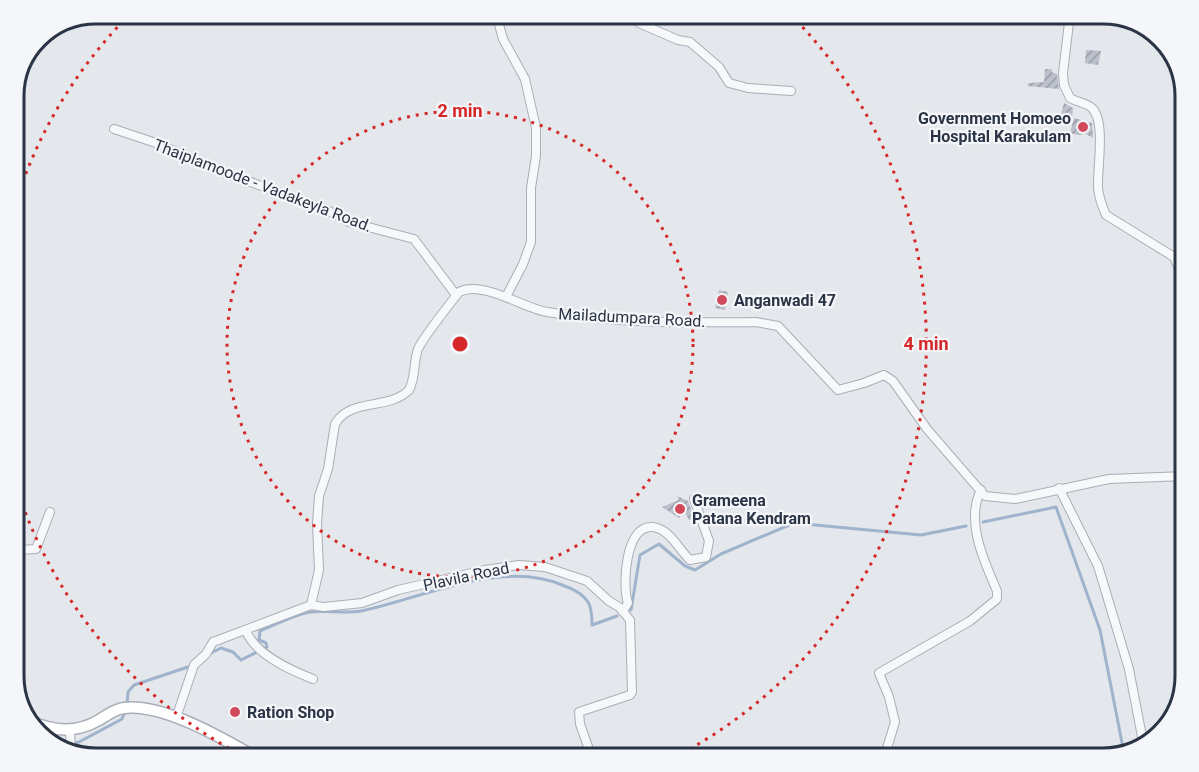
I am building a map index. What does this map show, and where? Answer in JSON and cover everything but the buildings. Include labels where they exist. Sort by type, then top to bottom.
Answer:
[{"type":"main road","points":[[44,725],[70,732],[127,708],[196,724],[237,748]]},
{"type":"street","points":[[499,24],[503,39],[525,79],[536,128],[536,156],[531,188],[531,242],[523,264],[506,297]]},
{"type":"street","points":[[641,24],[678,40],[690,42],[719,67],[729,83],[748,88],[791,91]]},
{"type":"street","points":[[1069,24],[1064,85],[1070,98],[1095,111],[1100,129],[1098,189],[1101,205],[1106,215],[1175,259]]},
{"type":"street","name":"Thaiplamoode - Vadakeyla Road.","points":[[114,129],[156,143],[218,170],[327,210],[349,222],[414,239],[456,295]]},
{"type":"street","name":"Mailadumpara Road.","points":[[456,295],[462,290],[471,288],[506,297],[545,312],[580,316],[756,322],[778,326],[838,390],[884,375],[893,381],[927,429],[981,490]]},
{"type":"street","points":[[176,718],[194,665],[206,654],[213,642],[311,605],[320,570],[317,524],[319,496],[328,469],[335,424],[354,408],[387,402],[409,390],[422,342],[456,295]]},
{"type":"street","points":[[981,490],[985,496],[1015,499],[1109,479],[1175,476]]},
{"type":"street","points":[[1059,488],[1098,566],[1129,669],[1140,737]]},
{"type":"street","points":[[887,748],[895,722],[890,697],[879,673],[970,621],[998,599],[975,525],[974,506],[981,490]]},
{"type":"street","points":[[588,748],[580,724],[579,712],[630,695],[632,692],[630,620],[623,611],[628,603],[623,588],[627,561],[634,541],[643,530],[653,527],[665,532],[690,560],[706,557],[709,541],[694,499]]},
{"type":"street","points":[[24,549],[36,549],[50,512]]},
{"type":"street","name":"Plavila Road","points":[[311,605],[324,607],[362,603],[398,590],[480,571],[519,566],[544,567],[587,580],[609,602],[623,611]]},
{"type":"street","points":[[246,631],[250,641],[288,669],[313,679]]},
{"type":"street","points":[[70,732],[71,743]]},
{"type":"waterway","points":[[983,522],[1056,507],[1100,630],[1123,745]]},
{"type":"waterway","points":[[631,610],[640,555],[659,544],[685,566],[695,570],[721,554],[794,523],[921,535],[966,526]]},
{"type":"waterway","points":[[209,654],[221,648],[233,652],[241,660],[267,647],[266,643],[259,640],[260,631],[305,613],[361,611],[488,578],[514,576],[538,578],[569,588],[588,602],[592,625],[617,616]]},
{"type":"waterway","points":[[127,705],[128,692],[134,685],[191,666]]},
{"type":"waterway","points":[[71,743],[79,742],[122,719],[125,711]]},
{"type":"place","name":"Government Homoeo Hospital Karakulam","points":[[1083,127]]},
{"type":"place","name":"Anganwadi 47","points":[[722,300]]},
{"type":"place","name":"Grameena Patana Kendram","points":[[680,509]]},
{"type":"place","name":"Ration Shop","points":[[235,712]]}]
